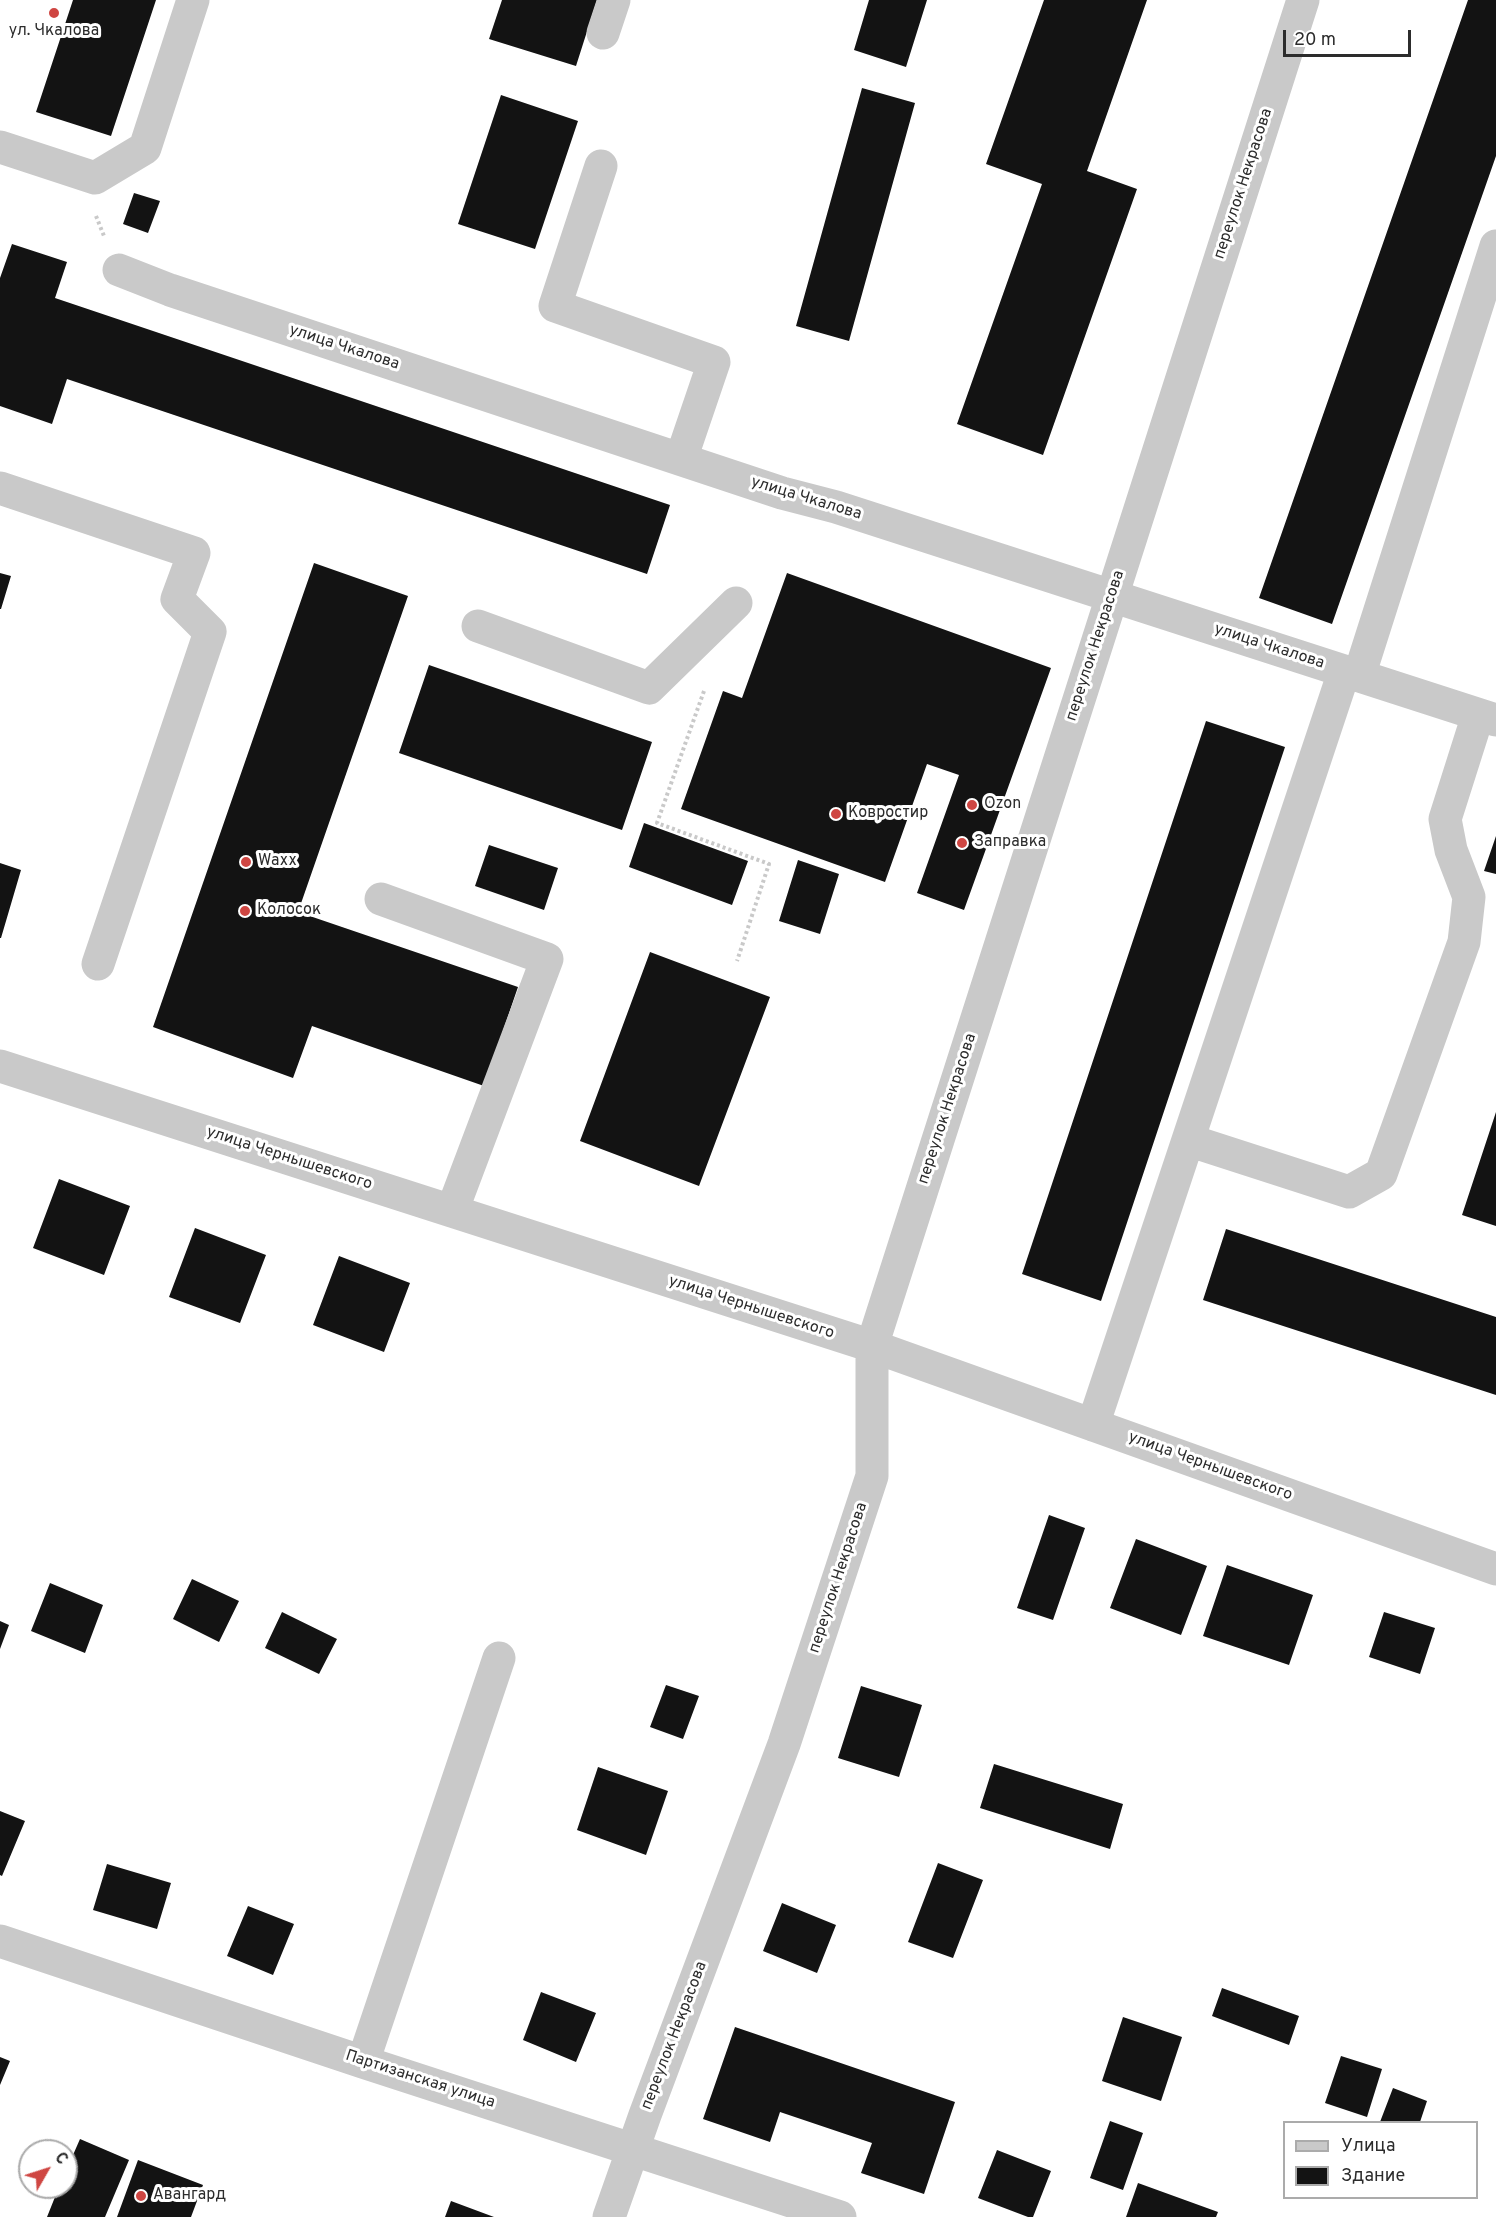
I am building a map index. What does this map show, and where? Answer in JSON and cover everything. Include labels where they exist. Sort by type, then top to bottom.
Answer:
[{"type":"street","points":[[0,147],[95,178],[145,148],[193,0]]},
{"type":"street","points":[[603,33],[614,0]]},
{"type":"street","name":"переулок Некрасова","points":[[609,2217],[784,1744],[872,1476],[872,1346],[1303,0]]},
{"type":"street","points":[[601,165],[555,306],[714,362],[681,459]]},
{"type":"street","points":[[1093,1425],[1188,1140],[1351,674],[1496,246]]},
{"type":"street","name":"улица Чкалова","points":[[119,270],[170,290],[782,493],[836,507],[1487,717]]},
{"type":"street","points":[[0,488],[194,553],[177,599],[210,632],[98,964]]},
{"type":"street","points":[[478,626],[649,688],[736,603]]},
{"type":"street","points":[[1188,1140],[1349,1192],[1381,1174],[1464,942],[1469,897],[1451,850],[1445,819],[1487,717]]},
{"type":"street","points":[[381,900],[547,959],[452,1211]]},
{"type":"street","name":"улица Чернышевского","points":[[0,1066],[872,1346],[1496,1569]]},
{"type":"street","points":[[363,2062],[499,1658]]},
{"type":"street","name":"Партизанская улица","points":[[0,1941],[840,2217]]},
{"type":"path","points":[[704,691],[657,823],[769,864],[737,961]]},
{"type":"building","points":[[73,0],[156,0],[111,136],[36,112]]},
{"type":"building","points":[[502,0],[597,0],[576,66],[489,39]]},
{"type":"building","points":[[869,0],[927,0],[906,67],[854,50]]},
{"type":"building","points":[[1044,0],[1147,0],[1087,171],[1137,189],[1043,455],[957,424],[1042,184],[986,164]]},
{"type":"building","points":[[1468,0],[1496,0],[1496,156],[1332,624],[1259,598]]},
{"type":"building","points":[[862,88],[915,103],[849,341],[796,326]]},
{"type":"building","points":[[501,95],[578,121],[535,249],[458,224]]},
{"type":"building","points":[[134,193],[160,201],[148,233],[123,224]]},
{"type":"building","points":[[12,244],[67,262],[55,298],[670,505],[647,574],[67,379],[52,424],[0,406],[0,278]]},
{"type":"building","points":[[314,563],[408,596],[298,912],[518,987],[484,1086],[312,1026],[293,1078],[153,1027]]},
{"type":"building","points":[[0,573],[11,576],[1,609],[0,609]]},
{"type":"building","points":[[787,573],[1051,668],[964,910],[917,893],[959,775],[927,764],[885,882],[681,809],[723,691],[742,698]]},
{"type":"building","points":[[429,665],[652,742],[622,830],[399,753]]},
{"type":"building","points":[[1206,721],[1285,747],[1101,1301],[1022,1274]]},
{"type":"building","points":[[644,823],[748,861],[732,905],[629,867]]},
{"type":"building","points":[[1496,836],[1496,874],[1484,871]]},
{"type":"building","points":[[489,845],[558,868],[544,910],[475,886]]},
{"type":"building","points":[[798,860],[839,874],[820,934],[779,921]]},
{"type":"building","points":[[0,863],[21,870],[1,938],[0,938]]},
{"type":"building","points":[[650,952],[770,997],[699,1186],[580,1141]]},
{"type":"building","points":[[1496,1112],[1496,1226],[1462,1215]]},
{"type":"building","points":[[59,1179],[130,1206],[104,1275],[33,1248]]},
{"type":"building","points":[[195,1228],[266,1255],[240,1323],[169,1297]]},
{"type":"building","points":[[1226,1229],[1496,1317],[1496,1395],[1203,1300]]},
{"type":"building","points":[[339,1256],[410,1283],[384,1352],[313,1325]]},
{"type":"building","points":[[1049,1515],[1085,1528],[1053,1620],[1017,1608]]},
{"type":"building","points":[[1136,1539],[1207,1566],[1181,1635],[1110,1608]]},
{"type":"building","points":[[1227,1565],[1313,1595],[1289,1665],[1203,1636]]},
{"type":"building","points":[[192,1579],[239,1601],[219,1642],[173,1619]]},
{"type":"building","points":[[50,1583],[103,1605],[85,1653],[31,1631]]},
{"type":"building","points":[[282,1612],[337,1639],[319,1674],[265,1648]]},
{"type":"building","points":[[1384,1612],[1435,1628],[1420,1674],[1369,1657]]},
{"type":"building","points":[[0,1621],[9,1625],[0,1649]]},
{"type":"building","points":[[666,1685],[699,1696],[683,1739],[650,1727]]},
{"type":"building","points":[[861,1686],[922,1705],[899,1777],[838,1758]]},
{"type":"building","points":[[994,1764],[1123,1804],[1110,1849],[980,1808]]},
{"type":"building","points":[[598,1767],[668,1791],[646,1855],[577,1830]]},
{"type":"building","points":[[0,1811],[25,1821],[2,1876],[0,1875]]},
{"type":"building","points":[[938,1863],[983,1880],[953,1958],[908,1942]]},
{"type":"building","points":[[107,1864],[171,1883],[157,1929],[93,1910]]},
{"type":"building","points":[[782,1903],[836,1925],[817,1973],[763,1951]]},
{"type":"building","points":[[248,1906],[294,1924],[273,1975],[227,1956]]},
{"type":"building","points":[[1222,1988],[1299,2016],[1289,2045],[1212,2016]]},
{"type":"building","points":[[541,1992],[596,2013],[576,2062],[523,2040]]},
{"type":"building","points":[[1123,2017],[1182,2037],[1161,2101],[1102,2081]]},
{"type":"building","points":[[735,2027],[955,2102],[924,2194],[861,2173],[872,2143],[780,2112],[770,2142],[703,2119]]},
{"type":"building","points":[[1341,2056],[1382,2069],[1367,2117],[1325,2103]]},
{"type":"building","points":[[0,2057],[10,2061],[0,2085]]},
{"type":"building","points":[[1393,2088],[1427,2101],[1420,2121],[1380,2121]]},
{"type":"building","points":[[1110,2121],[1143,2133],[1123,2190],[1090,2178]]},
{"type":"building","points":[[80,2139],[129,2160],[105,2217],[47,2217],[54,2199],[78,2199],[78,2144]]},
{"type":"building","points":[[997,2150],[1051,2171],[1033,2217],[978,2198]]},
{"type":"building","points":[[138,2160],[203,2185],[191,2217],[117,2217]]},
{"type":"building","points":[[1138,2183],[1218,2212],[1216,2217],[1126,2217]]},
{"type":"building","points":[[451,2201],[494,2217],[445,2217]]},
{"type":"place","name":"ул. Чкалова","points":[[54,13]]},
{"type":"place","name":"Ozon","points":[[972,805]]},
{"type":"place","name":"Ковростир","points":[[836,814]]},
{"type":"place","name":"Заправка","points":[[962,843]]},
{"type":"place","name":"Waxx","points":[[246,862]]},
{"type":"place","name":"Колосок","points":[[245,911]]},
{"type":"place","name":"Авангард","points":[[141,2196]]}]
